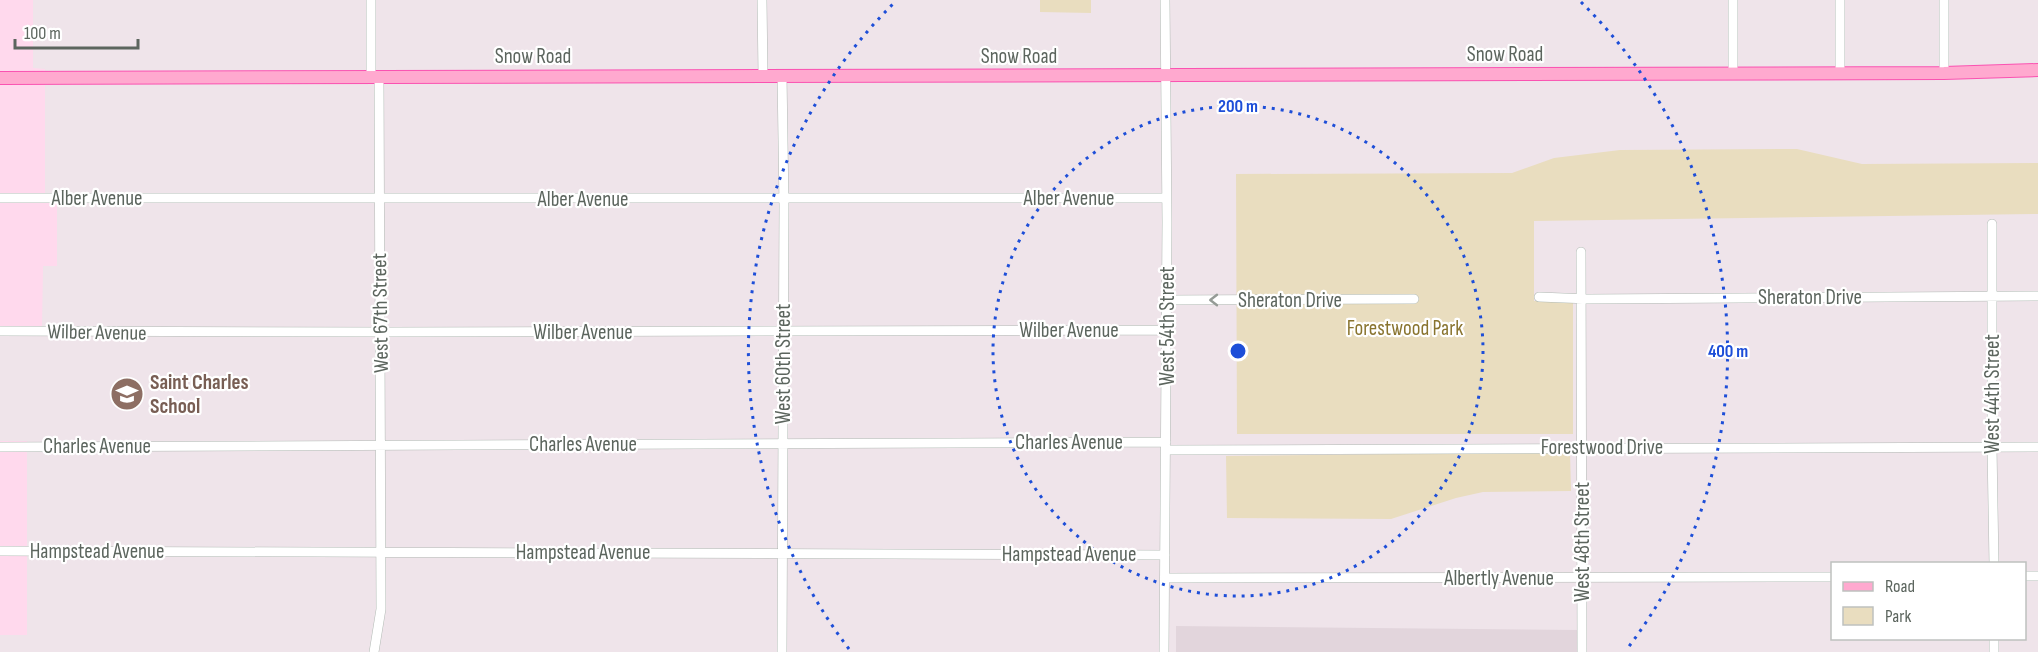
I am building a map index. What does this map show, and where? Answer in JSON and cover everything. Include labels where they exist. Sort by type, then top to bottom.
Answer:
[{"type":"main road","name":"Snow Road","points":[[0,78],[1944,73],[2038,70]]},
{"type":"street","name":"West 67th Street","points":[[370,0],[375,76],[381,332],[381,609],[374,652]]},
{"type":"street","points":[[762,0],[762,75]]},
{"type":"street","name":"West 54th Street","points":[[1164,652],[1165,0]]},
{"type":"street","points":[[1733,0],[1733,73]]},
{"type":"street","points":[[1840,0],[1840,73]]},
{"type":"street","points":[[1944,0],[1944,73]]},
{"type":"street","name":"West 60th Street","points":[[782,75],[782,652]]},
{"type":"street","name":"Alber Avenue","points":[[0,198],[1166,198]]},
{"type":"street","name":"West 44th Street","points":[[1992,224],[1994,562]]},
{"type":"street","name":"West 48th Street","points":[[1581,252],[1582,652]]},
{"type":"street","name":"Sheraton Drive","points":[[1539,297],[1582,299],[2038,296]]},
{"type":"street","name":"Sheraton Drive","points":[[1166,300],[1414,298]]},
{"type":"street","name":"Wilber Avenue","points":[[0,331],[1166,330]]},
{"type":"street","name":"Charles Avenue","points":[[0,447],[783,443],[1166,446]]},
{"type":"street","name":"Forestwood Drive","points":[[1166,446],[2038,447]]},
{"type":"street","name":"Hampstead Avenue","points":[[0,551],[1165,555]]},
{"type":"street","name":"Albertly Avenue","points":[[1165,578],[1831,577]]},
{"type":"shaded area","points":[[0,0],[33,0],[33,68],[45,69],[45,195],[57,195],[57,266],[43,266],[42,328],[0,328]]},
{"type":"shaded area","points":[[0,441],[27,441],[27,635],[0,635]]},
{"type":"shaded area","points":[[1176,626],[1579,630],[1579,652],[1176,652]]},
{"type":"green space","points":[[1040,0],[1091,0],[1091,13],[1040,12]]},
{"type":"green space","name":"Forestwood Park","points":[[1797,149],[1862,164],[2038,163],[2038,214],[1534,221],[1534,301],[1573,301],[1573,434],[1237,434],[1236,174],[1512,173],[1554,158],[1620,150]]},
{"type":"green space","points":[[1570,452],[1571,491],[1483,492],[1456,498],[1391,519],[1227,518],[1226,456]]},
{"type":"place","name":"Saint Charles School","points":[[127,394]]}]
